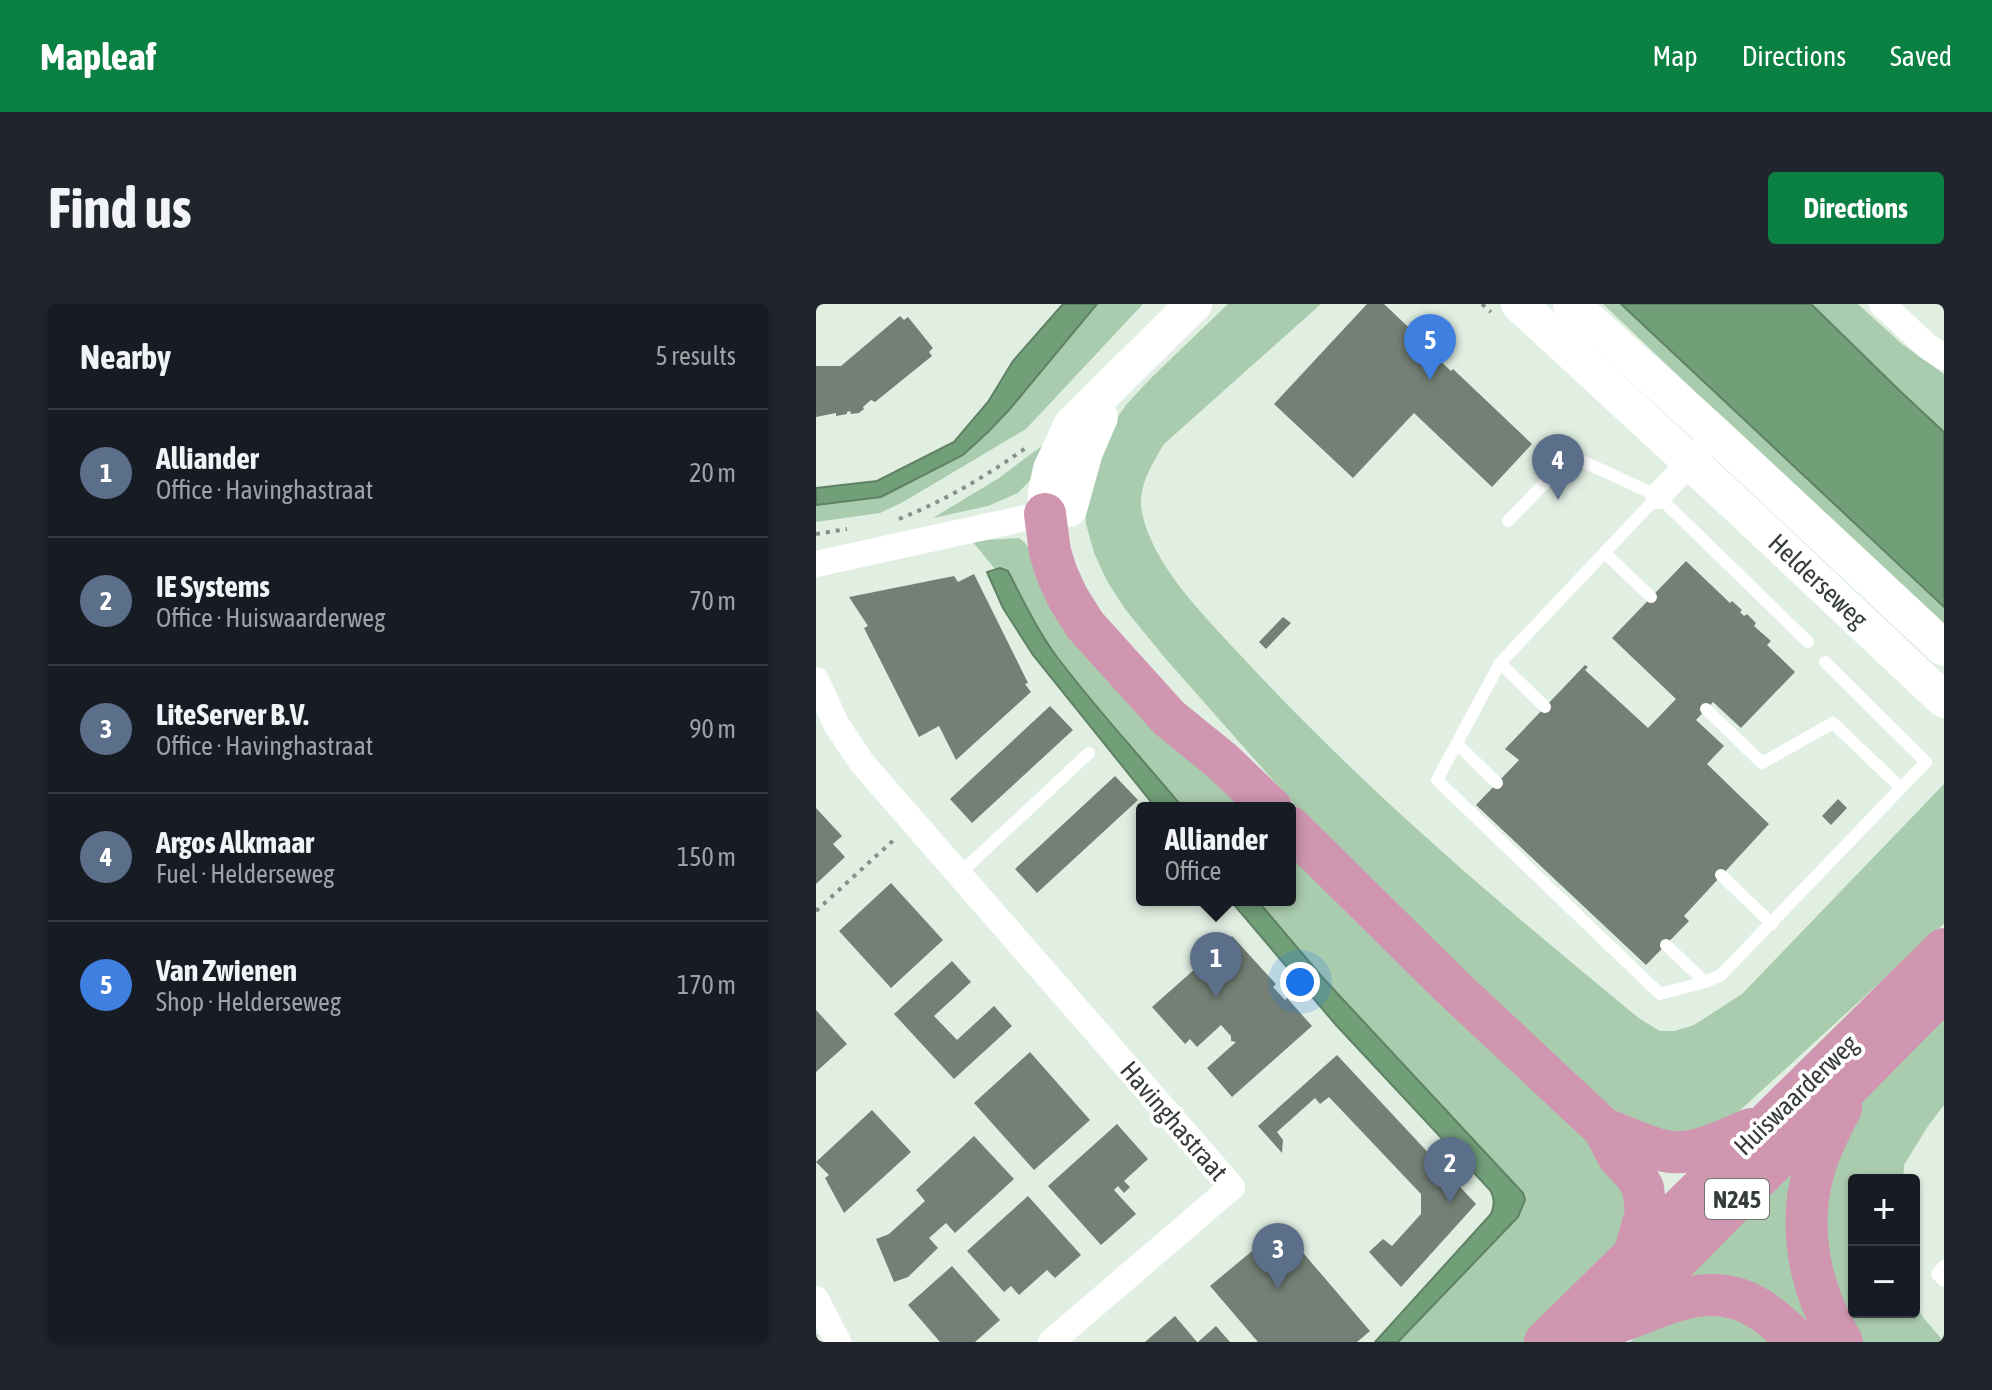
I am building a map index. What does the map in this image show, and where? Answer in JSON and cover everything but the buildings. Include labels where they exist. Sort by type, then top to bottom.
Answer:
[{"type":"highway","points":[[1057,511],[1072,533],[1081,565],[1094,590],[1118,624],[1184,703],[1222,761],[1265,802]]},
{"type":"highway","points":[[1296,833],[1451,986],[1604,1129],[1618,1156],[1637,1177],[1645,1198],[1646,1212],[1635,1252]]},
{"type":"highway","name":"Huiswaarderweg","points":[[1545,1342],[1944,949]]},
{"type":"highway","name":"Huiswaarderweg","points":[[1606,1332],[1944,990]]},
{"type":"highway","points":[[1842,1342],[1819,1298],[1812,1270],[1807,1241],[1808,1197],[1823,1145],[1859,1075]]},
{"type":"highway","points":[[1604,1129],[1644,1145],[1681,1152],[1702,1149],[1766,1123]]},
{"type":"highway","points":[[1606,1332],[1692,1296],[1709,1294],[1741,1300],[1759,1309],[1799,1342]]},
{"type":"main road","points":[[1057,511],[1118,380],[1194,304]]},
{"type":"main road","name":"Helderseweg","points":[[1519,304],[1944,700]]},
{"type":"main road","name":"Helderseweg","points":[[1571,304],[1944,648]]},
{"type":"street","points":[[1882,304],[1927,346],[1944,357]]},
{"type":"street","points":[[1658,496],[1716,435]]},
{"type":"street","points":[[816,564],[1057,511]]},
{"type":"street","name":"Havinghastraat","points":[[816,680],[836,724],[862,763],[1232,1187],[1051,1342]]},
{"type":"street","points":[[816,1299],[832,1341]]},
{"type":"lane","points":[[1508,521],[1571,456],[1658,496],[1808,642]]},
{"type":"lane","points":[[1658,496],[1500,663],[1437,780],[1660,994],[1721,975],[1926,762],[1825,662]]},
{"type":"lane","points":[[1605,553],[1651,597]]},
{"type":"lane","points":[[1500,663],[1545,707]]},
{"type":"lane","points":[[1706,709],[1762,763],[1833,723],[1901,788]]},
{"type":"lane","points":[[1458,745],[1497,783]]},
{"type":"lane","points":[[958,875],[1089,753]]},
{"type":"lane","points":[[1721,875],[1772,924]]},
{"type":"lane","points":[[1666,945],[1705,982]]},
{"type":"lane","points":[[1944,1266],[1937,1274],[1944,1281]]},
{"type":"path","points":[[888,523],[933,504],[1029,446]]},
{"type":"path","points":[[816,534],[849,529]]},
{"type":"path","points":[[816,911],[912,823]]},
{"type":"shaded area","points":[[1063,304],[1097,304],[1009,410],[963,455],[881,497],[816,505],[816,488],[877,481],[954,442],[988,402],[1013,361]]},
{"type":"shaded area","points":[[1097,304],[1143,304],[1026,429],[880,513],[816,522],[816,505],[881,497],[963,455],[1009,410]]},
{"type":"shaded area","points":[[1228,304],[1321,304],[1164,444],[1147,476],[1142,494],[1142,512],[1148,532],[1169,572],[1199,610],[1338,755],[1486,890],[1640,1019],[1660,1031],[1675,1031],[1694,1025],[1742,994],[1944,784],[1944,924],[1736,1114],[1693,1141],[1623,1123],[1317,830],[1296,806],[1296,802],[1292,802],[1165,658],[1125,609],[1107,581],[1094,553],[1086,524],[1085,502],[1106,433],[1151,378]]},
{"type":"shaded area","points":[[1603,304],[1621,304],[1944,607],[1944,628]]},
{"type":"shaded area","points":[[1621,304],[1811,304],[1944,432],[1944,607]]},
{"type":"shaded area","points":[[1811,304],[1858,304],[1902,344],[1944,374],[1944,432],[1901,392]]},
{"type":"shaded area","points":[[1043,445],[1037,473],[1018,493],[988,506],[933,518],[999,478]]},
{"type":"shaded area","points":[[1019,538],[1026,544],[1243,802],[1178,802],[1087,695],[1049,645],[1000,568],[995,569],[972,541]]},
{"type":"shaded area","points":[[1000,568],[1008,571],[1057,657],[1178,802],[1151,802],[1033,655],[1003,608],[987,572]]},
{"type":"shaded area","points":[[1296,856],[1587,1137],[1632,1195],[1625,1238],[1525,1342],[1398,1342],[1518,1217],[1523,1193],[1323,978],[1262,906],[1296,906]]},
{"type":"shaded area","points":[[1235,906],[1262,906],[1323,978],[1523,1193],[1525,1200],[1518,1217],[1398,1342],[1375,1342],[1491,1214],[1493,1196],[1336,1025]]},
{"type":"shaded area","points":[[1944,1011],[1944,1105],[1904,1165],[1903,1174],[1848,1174],[1848,1313],[1826,1265],[1828,1179],[1858,1106]]},
{"type":"shaded area","points":[[1800,1157],[1820,1338],[1670,1290]]},
{"type":"shaded area","points":[[1715,1307],[1783,1342],[1630,1342],[1639,1334]]},
{"type":"shaded area","points":[[1920,1312],[1944,1342],[1861,1342],[1850,1318],[1920,1318]]},
{"type":"place","name":"Van Zwienen","points":[[1430,380]]},
{"type":"place","name":"Argos Alkmaar","points":[[1558,500]]},
{"type":"place","name":"Alliander","points":[[1216,998]]},
{"type":"place","name":"IE Systems","points":[[1450,1203]]},
{"type":"place","name":"LiteServer B.V.","points":[[1278,1289]]}]
